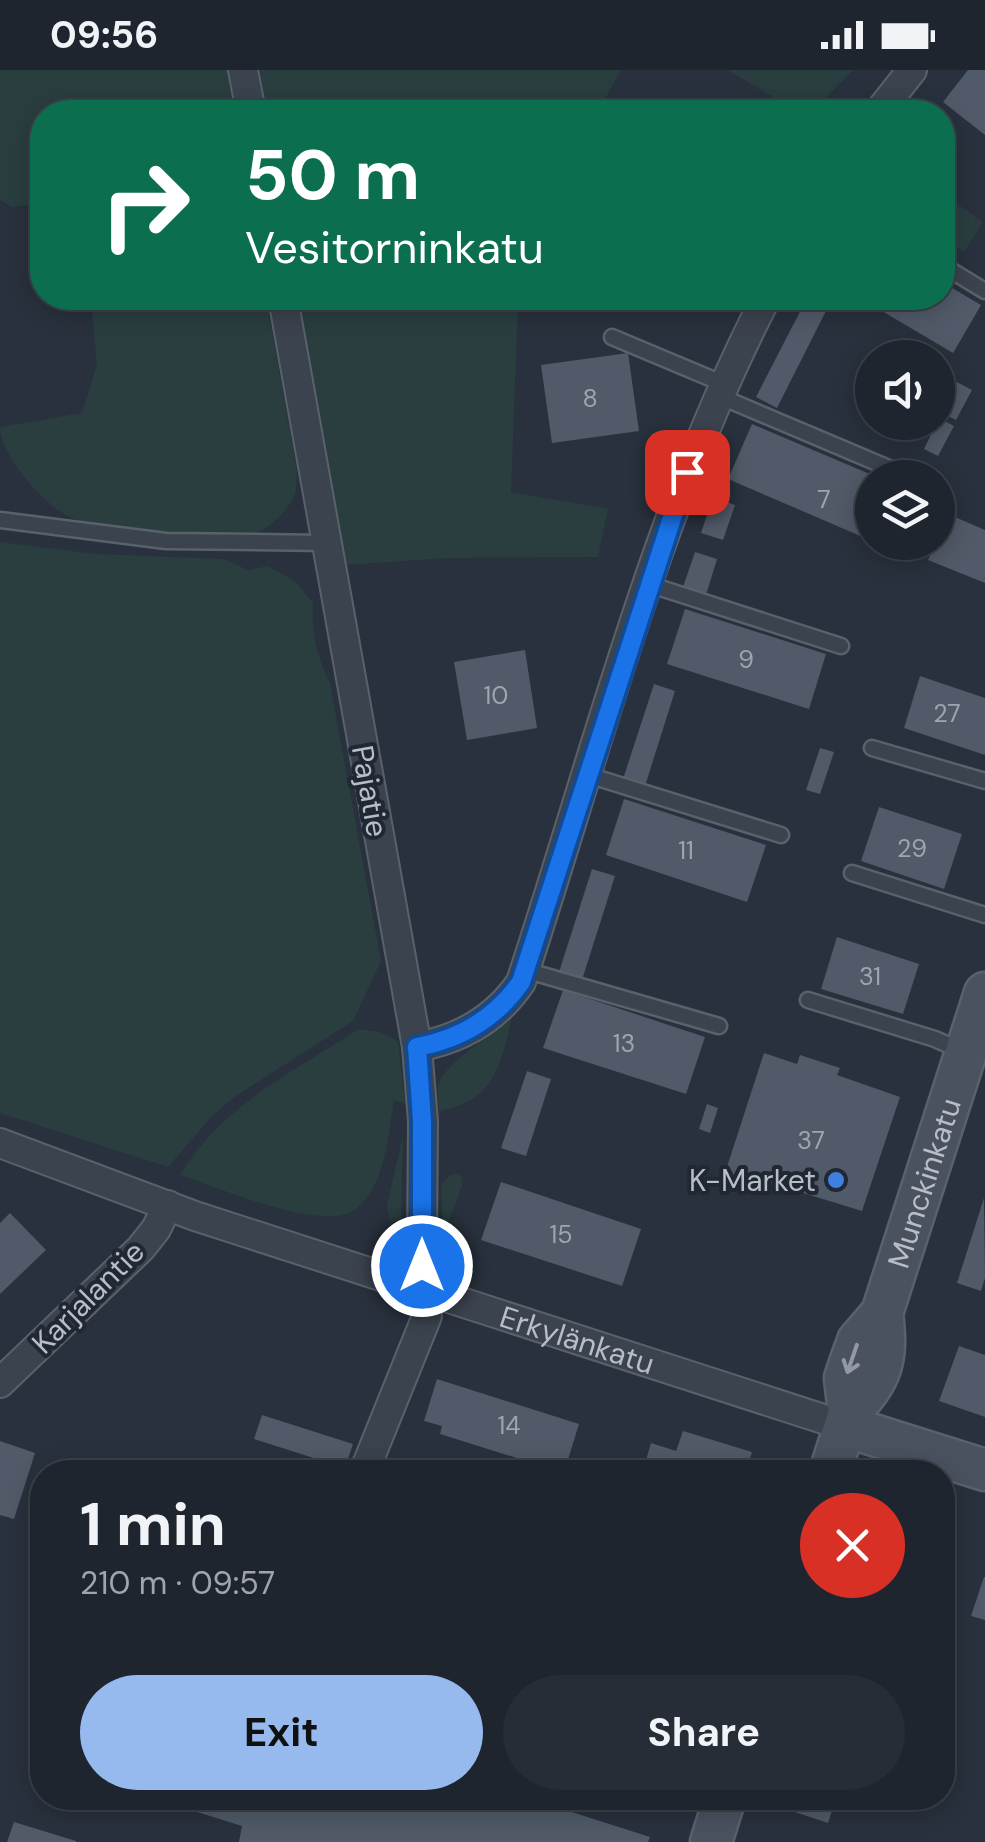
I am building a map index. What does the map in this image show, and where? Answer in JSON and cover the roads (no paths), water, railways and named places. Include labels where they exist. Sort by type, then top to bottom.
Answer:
[{"type":"main road","name":"Munckinkatu","points":[[834,1460],[847,1419],[845,1378],[858,1340],[882,1314],[985,993]]},
{"type":"main road","name":"Erkylänkatu","points":[[847,1419],[985,1470]]},
{"type":"main road","points":[[711,1842],[721,1810]]},
{"type":"street","points":[[244,70],[249,100]]},
{"type":"street","points":[[888,100],[912,70]]},
{"type":"street","name":"Pajatie","points":[[285,310],[417,1047],[426,1316],[369,1460]]},
{"type":"street","points":[[417,1047],[442,1042],[475,1027],[508,1001],[525,970],[687,472],[760,310]]},
{"type":"street","name":"Erkylänkatu","points":[[0,1143],[168,1204],[424,1288],[847,1419]]},
{"type":"street","name":"Karjalantie","points":[[0,1384],[140,1248],[156,1229],[168,1204]]},
{"type":"lane","points":[[955,273],[985,290]]},
{"type":"lane","points":[[612,337],[873,460]]},
{"type":"lane","points":[[0,520],[166,542],[327,543]]},
{"type":"lane","points":[[648,584],[841,646]]},
{"type":"lane","points":[[872,748],[985,781]]},
{"type":"lane","points":[[588,775],[782,835]]},
{"type":"lane","points":[[852,874],[985,915]]},
{"type":"lane","points":[[525,970],[719,1026]]},
{"type":"lane","points":[[808,1000],[935,1039],[966,1053]]},
{"type":"place","name":"K-Market","points":[[836,1180]]}]
